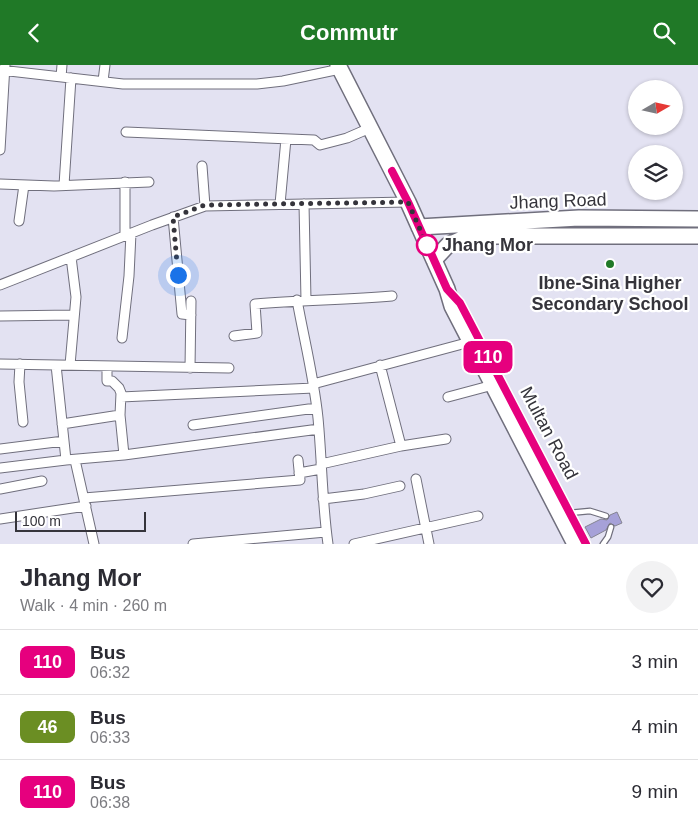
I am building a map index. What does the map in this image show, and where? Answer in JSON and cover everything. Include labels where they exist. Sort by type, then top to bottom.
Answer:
[{"type":"main road","name":"Multan Road","points":[[338,67],[408,202],[447,289],[452,306],[575,544]]},
{"type":"main road","name":"Jhang Road","points":[[419,227],[579,218],[698,219]]},
{"type":"main road","name":"Jhang Road","points":[[434,260],[448,245],[464,239],[496,236],[698,236]]},
{"type":"main road","name":"Multan Road","points":[[447,289],[460,303],[586,544]]},
{"type":"street","points":[[61,77],[62,65]]},
{"type":"street","points":[[103,81],[105,65]]},
{"type":"street","points":[[0,149],[3,68],[123,84],[257,84],[283,81],[338,67]]},
{"type":"street","points":[[64,185],[72,78]]},
{"type":"street","points":[[126,132],[314,140],[320,145],[347,138],[370,128]]},
{"type":"street","points":[[280,204],[286,139]]},
{"type":"street","points":[[202,165],[205,205]]},
{"type":"street","points":[[0,184],[54,187],[150,182]]},
{"type":"street","points":[[122,338],[129,276],[125,183]]},
{"type":"street","points":[[19,221],[24,185]]},
{"type":"street","points":[[0,285],[205,205],[408,202]]},
{"type":"street","points":[[304,204],[301,300],[319,429],[328,544]]},
{"type":"street","points":[[173,217],[182,314],[191,315]]},
{"type":"street","points":[[70,365],[76,297],[71,257]]},
{"type":"street","points":[[234,336],[257,333],[255,304],[301,300],[334,301],[392,296]]},
{"type":"street","points":[[190,368],[191,301]]},
{"type":"street","points":[[0,316],[73,315]]},
{"type":"street","points":[[120,397],[313,386],[380,365],[470,342]]},
{"type":"street","points":[[0,364],[229,369]]},
{"type":"street","points":[[20,364],[19,382],[23,422]]},
{"type":"street","points":[[56,365],[64,441],[85,502],[94,544]]},
{"type":"street","points":[[380,365],[401,446]]},
{"type":"street","points":[[107,366],[107,381],[112,381],[119,388],[124,455]]},
{"type":"street","points":[[448,397],[493,385]]},
{"type":"street","points":[[193,425],[316,408]]},
{"type":"street","points":[[62,424],[120,415]]},
{"type":"street","points":[[0,468],[124,455],[319,429]]},
{"type":"street","points":[[299,473],[401,446],[446,439]]},
{"type":"street","points":[[0,449],[64,441]]},
{"type":"street","points":[[0,519],[85,502],[300,480],[298,460]]},
{"type":"street","points":[[416,479],[429,544]]},
{"type":"street","points":[[0,489],[42,481]]},
{"type":"street","points":[[323,499],[364,494],[400,486]]},
{"type":"street","points":[[354,544],[478,516]]},
{"type":"street","points":[[193,544],[326,532]]},
{"type":"lane","points":[[569,513],[590,511],[606,516]]},
{"type":"lane","points":[[603,544],[608,537],[611,527]]},
{"type":"building","points":[[617,512],[622,523],[615,526],[610,523],[606,530],[591,538],[585,527],[601,519],[607,520],[610,515]]},
{"type":"bus line","name":"110","points":[[392,171],[447,289],[460,303],[586,544]]},
{"type":"place","name":"Jhang Mor","points":[[427,245]]},
{"type":"place","name":"Ibne-Sina Higher Secondary School","points":[[610,264]]},
{"type":"route","points":[[178,275],[173,217],[205,205],[408,202],[427,245]]}]
